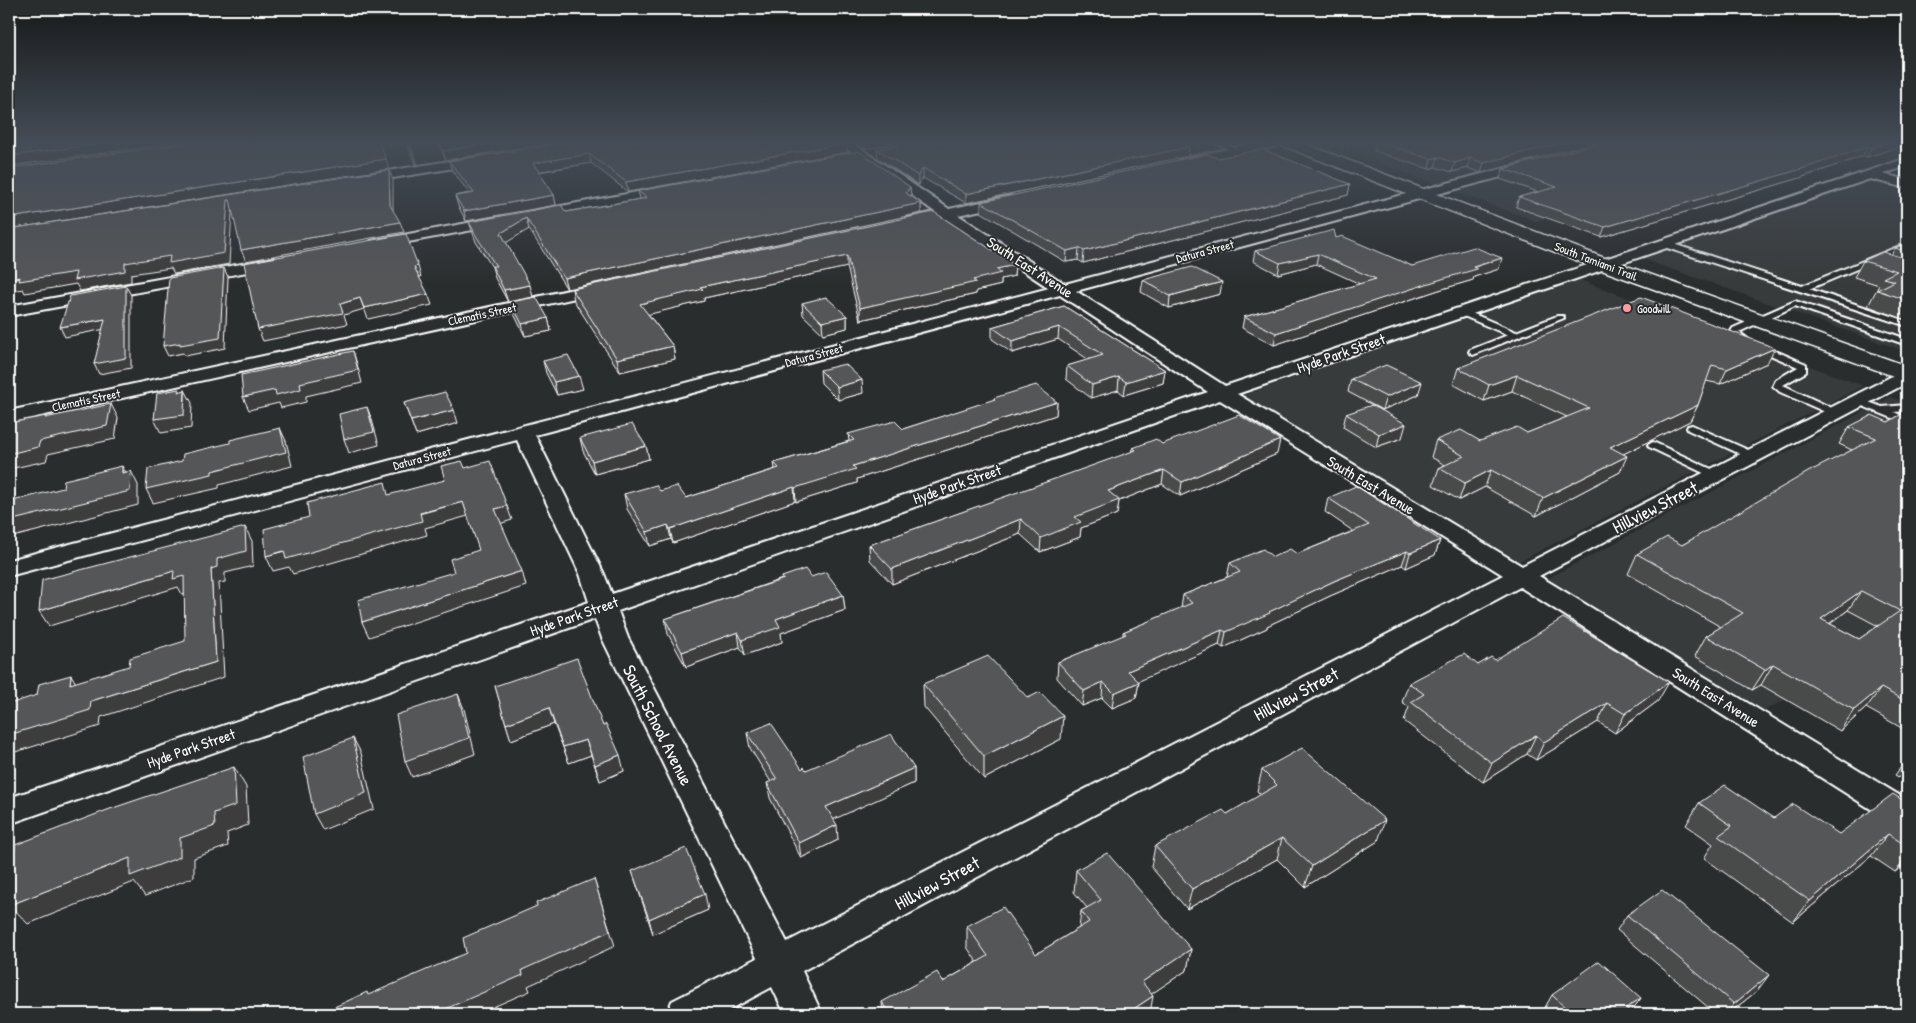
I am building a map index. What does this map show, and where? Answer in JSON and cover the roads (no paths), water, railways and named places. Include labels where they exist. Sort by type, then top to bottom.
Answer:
[{"type":"main road","name":"South Tamiami Trail","points":[[1410,190],[1603,264],[1907,375]]},
{"type":"street","points":[[362,247],[671,190]]},
{"type":"street","name":"South East Avenue","points":[[912,190],[1223,393],[1907,816]]},
{"type":"street","name":"Datura Street","points":[[9,568],[1437,190]]},
{"type":"street","name":"Hyde Park Street","points":[[9,811],[1223,393],[1826,190]]},
{"type":"street","points":[[898,224],[1024,197]]},
{"type":"street","points":[[9,311],[284,261]]},
{"type":"street","name":"Clematis Street","points":[[9,417],[614,286]]},
{"type":"street","name":"Hillview Street","points":[[685,1014],[1907,375]]},
{"type":"street","name":"South School Avenue","points":[[523,431],[592,574],[614,638],[804,1014]]},
{"type":"lane","points":[[1664,244],[1907,324]]},
{"type":"lane","points":[[1802,289],[1907,245]]},
{"type":"lane","points":[[1889,253],[1898,256]]},
{"type":"lane","points":[[1868,262],[1883,267]]},
{"type":"lane","points":[[1836,413],[1793,396],[1778,386],[1779,382],[1803,370],[1803,366],[1799,362],[1753,345],[1734,333],[1736,330],[1795,303],[1907,342]]},
{"type":"lane","points":[[1462,312],[1516,335]]},
{"type":"lane","points":[[1473,352],[1560,318]]},
{"type":"lane","points":[[1858,402],[1907,419]]},
{"type":"lane","points":[[1879,410],[1907,408]]},
{"type":"lane","points":[[1692,428],[1753,456]]},
{"type":"lane","points":[[1653,445],[1716,475]]},
{"type":"place","name":"Goodwill","points":[[1627,308]]}]
